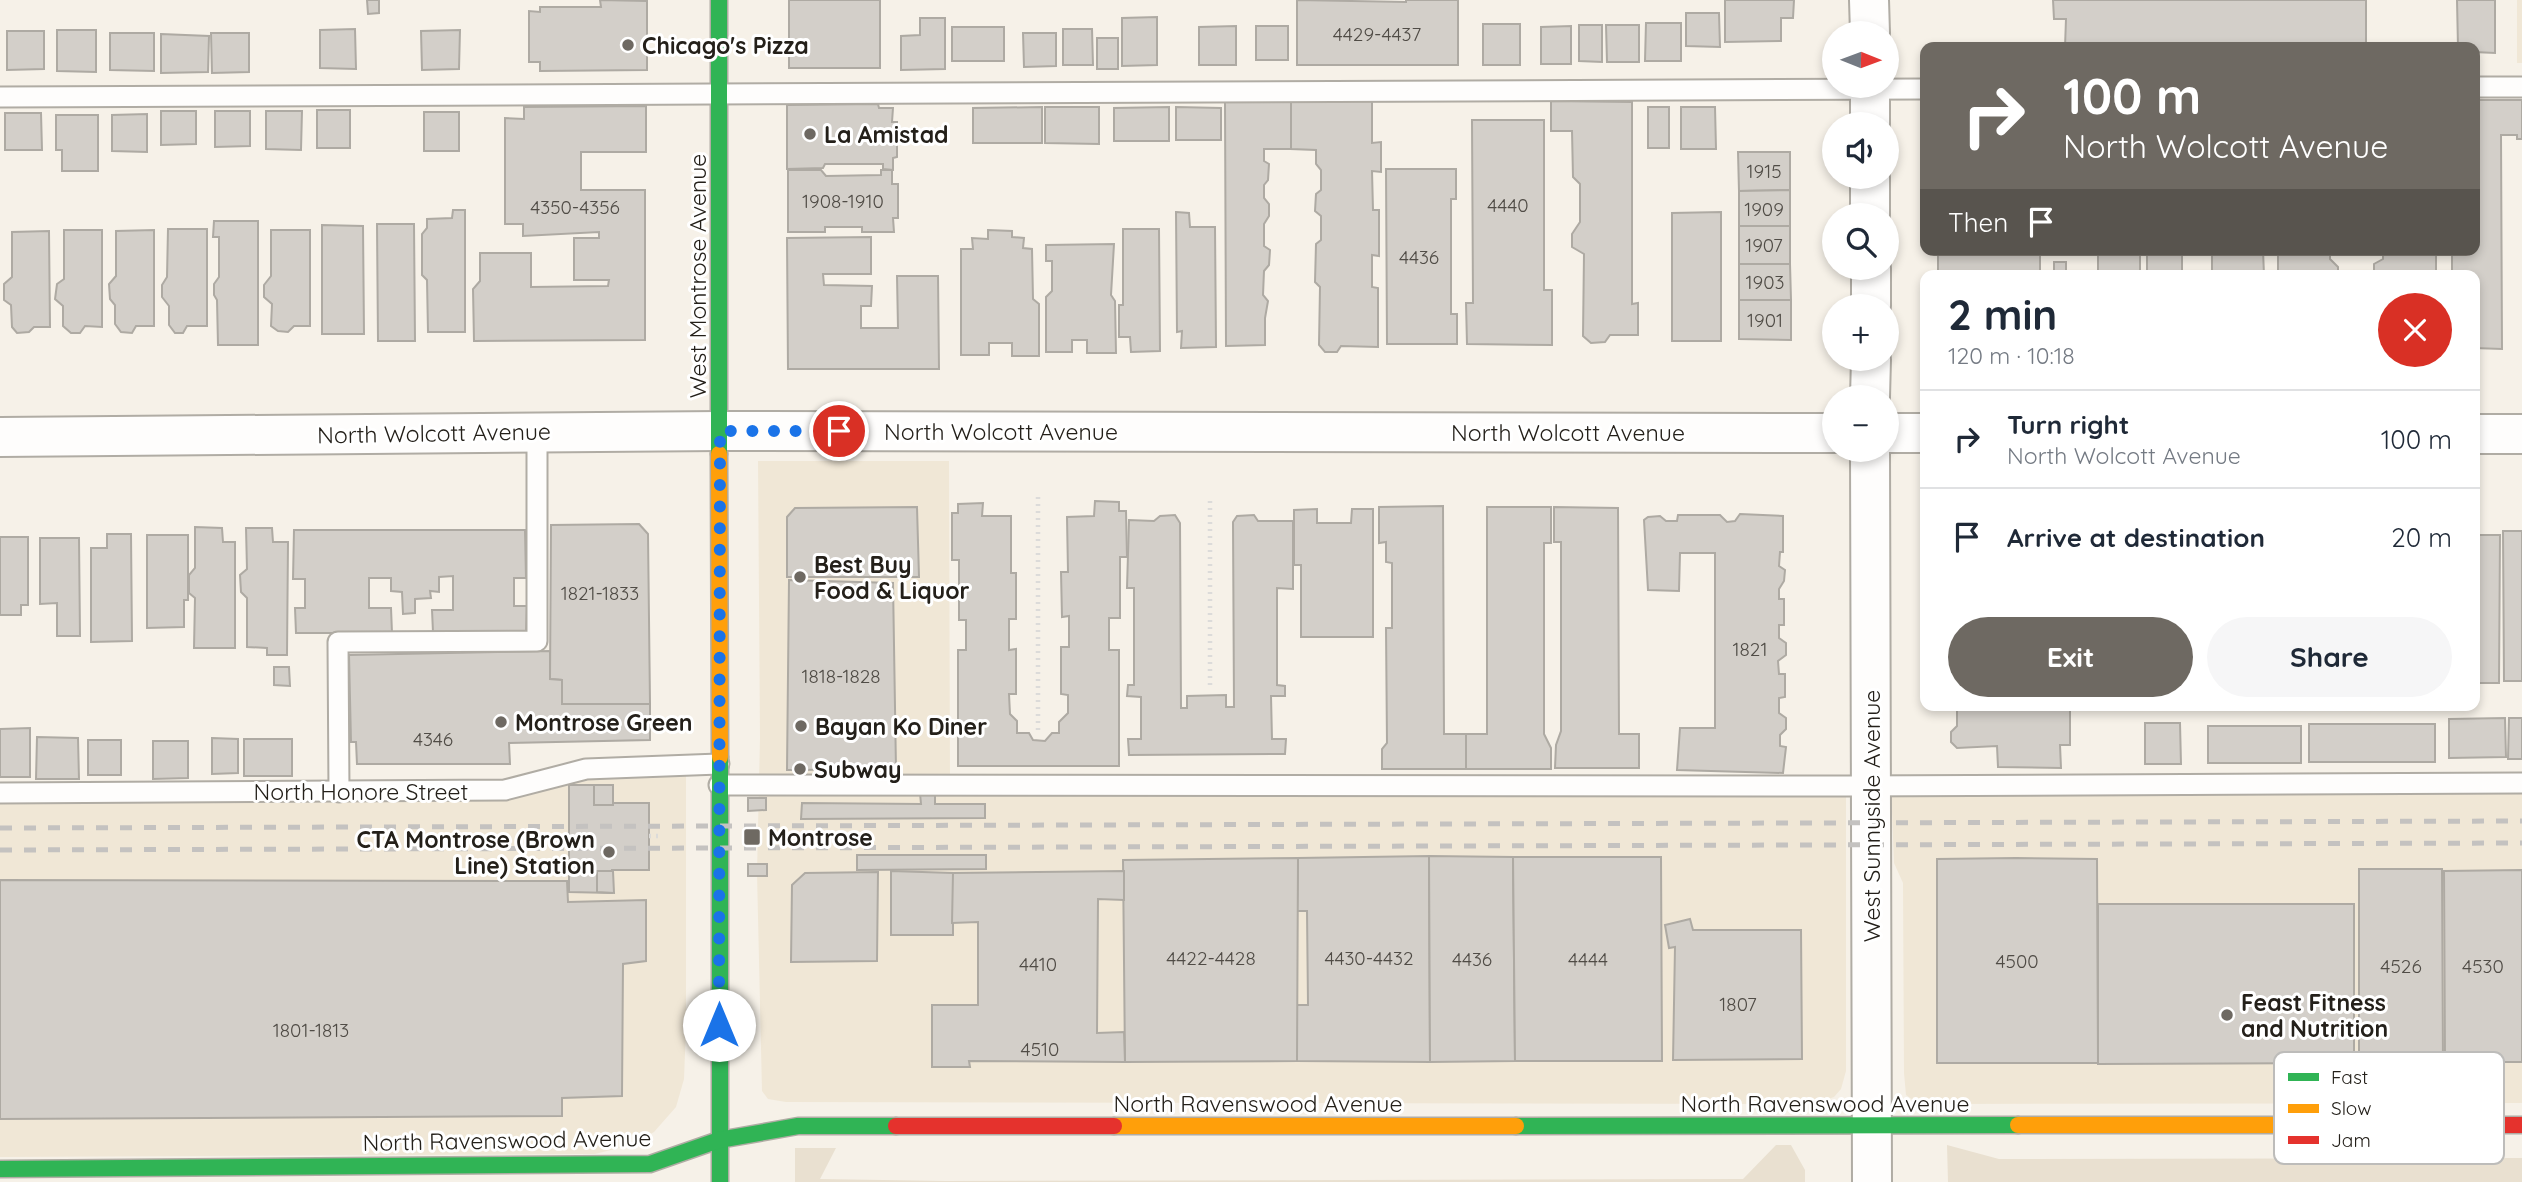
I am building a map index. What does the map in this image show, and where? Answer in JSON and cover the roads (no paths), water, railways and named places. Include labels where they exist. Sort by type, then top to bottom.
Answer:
[{"type":"street","name":"West Montrose Avenue","points":[[719,0],[720,1182]]},
{"type":"street","points":[[1869,0],[1870,21]]},
{"type":"street","name":"North Wolcott Avenue","points":[[0,437],[720,431],[1822,433]]},
{"type":"street","points":[[1899,433],[1920,433]]},
{"type":"street","points":[[2480,433],[2522,434]]},
{"type":"street","name":"West Sunnyside Avenue","points":[[1870,462],[1871,1182]]},
{"type":"street","name":"North Ravenswood Avenue","points":[[0,1169],[650,1164],[719,1140],[798,1126],[2274,1125]]},
{"type":"street","name":"North Ravenswood Avenue","points":[[2504,1125],[2522,1125]]},
{"type":"lane","points":[[2480,88],[2522,87]]},
{"type":"lane","points":[[0,97],[719,94],[1870,100],[1920,90]]},
{"type":"lane","points":[[339,792],[338,642],[537,642],[537,432]]},
{"type":"lane","name":"North Honore Street","points":[[0,793],[505,790],[586,769],[719,764]]},
{"type":"lane","points":[[719,785],[1870,786],[2522,783]]},
{"type":"railway","points":[[0,828],[2522,821]]},
{"type":"railway","points":[[0,850],[2522,843]]},
{"type":"place","name":"Chicago's Pizza","points":[[628,45]]},
{"type":"place","name":"La Amistad","points":[[810,134]]},
{"type":"place","name":"Best Buy Food & Liquor","points":[[800,577]]},
{"type":"place","name":"Montrose Green","points":[[501,722]]},
{"type":"place","name":"Bayan Ko Diner","points":[[801,726]]},
{"type":"place","name":"Subway","points":[[800,769]]},
{"type":"place","name":"Montrose","points":[[752,837]]},
{"type":"place","name":"CTA Montrose (Brown Line) Station","points":[[609,852]]},
{"type":"place","name":"Feast Fitness and Nutrition","points":[[2227,1015]]}]
